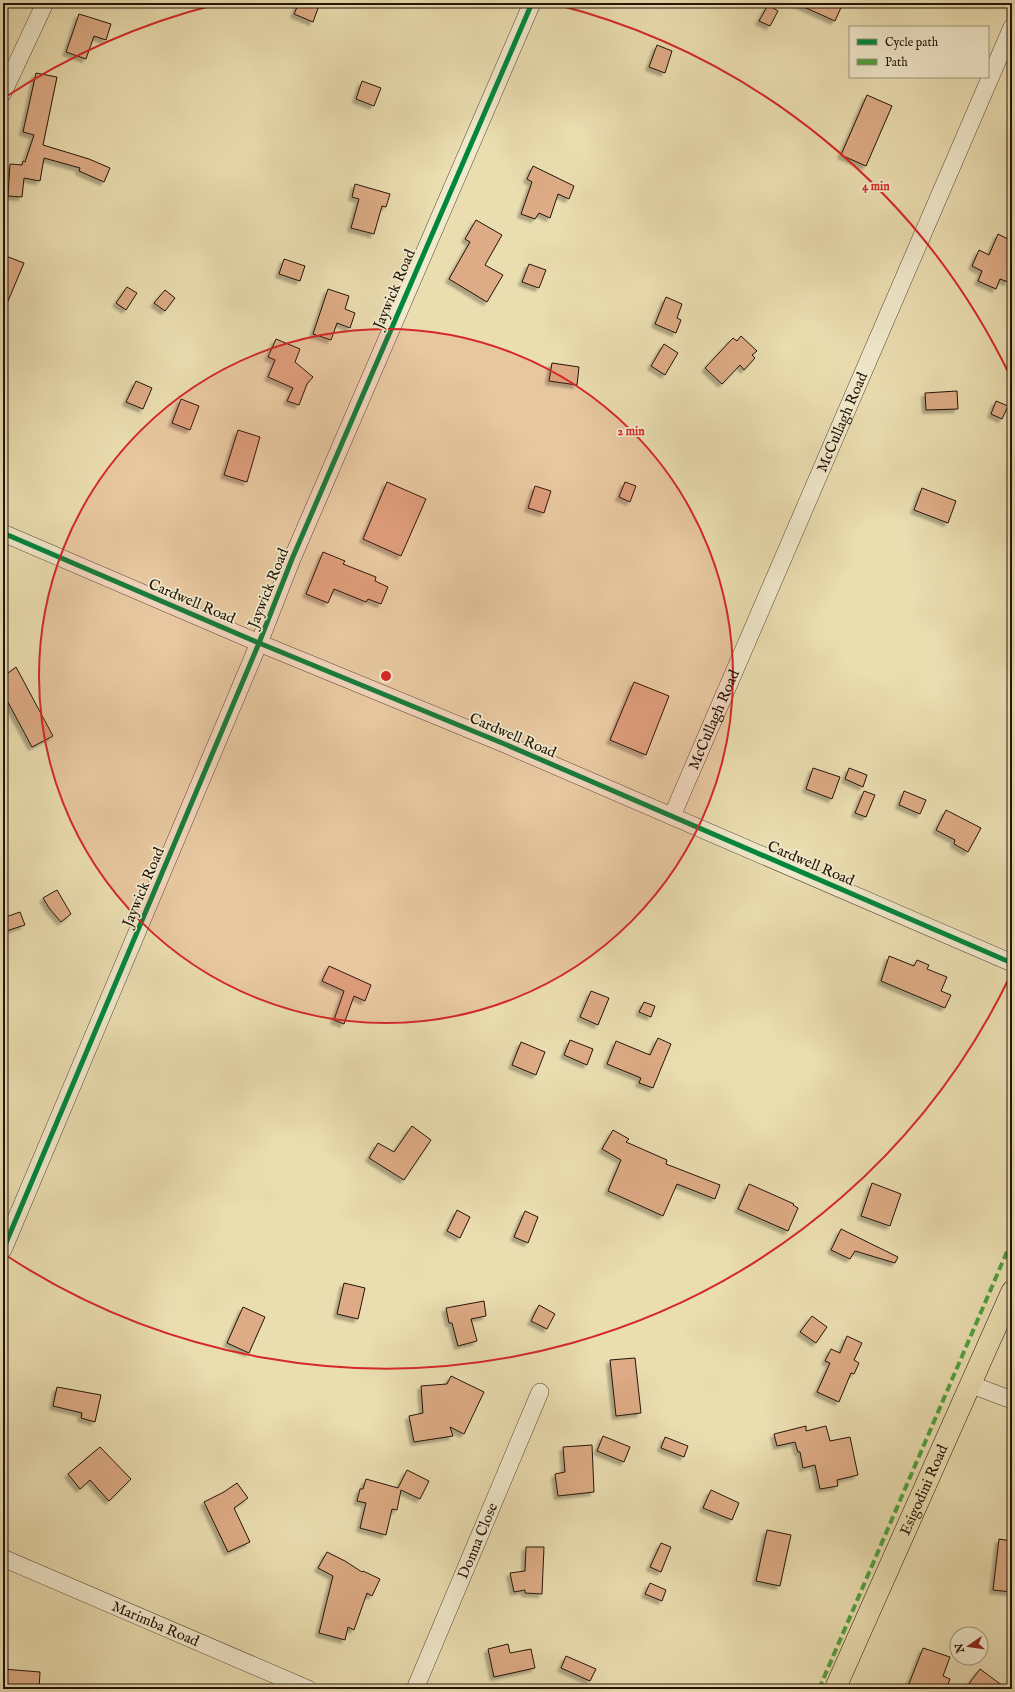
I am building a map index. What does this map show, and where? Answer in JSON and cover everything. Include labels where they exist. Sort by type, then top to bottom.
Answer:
[{"type":"main road","name":"Esigodini Road","points":[[835,1689],[972,1385],[1012,1291]]},
{"type":"street","points":[[3,93],[45,3]]},
{"type":"street","name":"Jaywick Road","points":[[3,1250],[259,643],[292,559],[532,3]]},
{"type":"street","name":"McCullagh Road","points":[[672,816],[1012,27]]},
{"type":"street","name":"Cardwell Road","points":[[3,533],[259,643],[507,745],[1012,962]]},
{"type":"street","points":[[972,1385],[1012,1400]]},
{"type":"street","name":"Donna Close","points":[[415,1689],[540,1392]]},
{"type":"street","name":"Marimba Road","points":[[3,1558],[308,1689]]},
{"type":"building","points":[[299,3],[320,3],[313,22],[294,14]]},
{"type":"building","points":[[795,3],[843,3],[835,21]]},
{"type":"building","points":[[768,5],[778,11],[770,26],[759,21]]},
{"type":"building","points":[[79,14],[111,24],[106,40],[94,36],[86,59],[66,52]]},
{"type":"building","points":[[657,45],[672,51],[665,73],[649,67]]},
{"type":"building","points":[[36,73],[57,77],[43,145],[89,159],[110,168],[104,182],[79,171],[80,168],[44,158],[40,181],[24,178],[22,197],[8,196],[10,164],[22,165],[23,161],[25,162],[34,135],[23,132]]},
{"type":"building","points":[[362,81],[381,88],[374,106],[356,99]]},
{"type":"building","points":[[867,95],[892,106],[866,166],[841,155]]},
{"type":"building","points":[[533,166],[574,186],[569,199],[558,194],[550,218],[539,213],[535,219],[521,214],[532,182],[527,179]]},
{"type":"building","points":[[355,184],[390,194],[386,207],[382,206],[374,234],[351,228],[359,199],[352,197]]},
{"type":"building","points":[[476,220],[502,235],[485,265],[503,275],[487,302],[449,279],[470,242],[465,239]]},
{"type":"building","points":[[998,234],[1012,241],[1012,251],[1007,262],[1012,264],[1012,272],[1008,282],[1000,279],[996,289],[978,281],[982,271],[972,266],[979,250],[989,255]]},
{"type":"building","points":[[3,255],[24,263],[3,313]]},
{"type":"building","points":[[284,259],[305,266],[300,281],[279,274]]},
{"type":"building","points":[[529,264],[546,270],[539,288],[522,282]]},
{"type":"building","points":[[127,287],[137,293],[126,310],[116,303]]},
{"type":"building","points":[[328,289],[349,296],[345,309],[355,313],[350,328],[337,323],[331,340],[313,334]]},
{"type":"building","points":[[165,290],[175,298],[165,311],[154,303]]},
{"type":"building","points":[[666,297],[682,304],[677,318],[681,320],[676,333],[655,324]]},
{"type":"building","points":[[741,336],[757,351],[752,355],[755,358],[744,370],[740,365],[722,384],[705,368],[733,338],[737,341]]},
{"type":"building","points":[[276,339],[300,349],[295,362],[313,377],[307,384],[299,405],[287,401],[293,388],[268,377],[275,360],[268,357]]},
{"type":"building","points":[[664,344],[678,353],[665,375],[651,366]]},
{"type":"building","points":[[552,363],[579,367],[577,385],[549,381]]},
{"type":"building","points":[[136,381],[152,388],[143,409],[126,402]]},
{"type":"building","points":[[957,391],[958,409],[926,410],[925,393]]},
{"type":"building","points":[[181,399],[199,406],[190,430],[172,423]]},
{"type":"building","points":[[996,401],[1008,406],[1002,419],[991,414]]},
{"type":"building","points":[[238,430],[260,437],[247,482],[224,475]]},
{"type":"building","points":[[387,482],[426,499],[401,556],[363,539]]},
{"type":"building","points":[[625,482],[636,486],[630,502],[619,497]]},
{"type":"building","points":[[535,486],[551,491],[544,513],[528,508]]},
{"type":"building","points":[[922,488],[956,501],[948,523],[914,510]]},
{"type":"building","points":[[323,552],[345,561],[343,564],[376,577],[375,581],[388,587],[381,604],[368,599],[366,602],[334,589],[328,603],[306,594]]},
{"type":"building","points":[[16,667],[53,736],[32,747],[3,693],[3,677]]},
{"type":"building","points":[[634,682],[669,696],[646,755],[610,740]]},
{"type":"building","points":[[813,768],[840,777],[832,799],[806,789]]},
{"type":"building","points":[[849,768],[867,775],[863,787],[845,779]]},
{"type":"building","points":[[864,791],[875,795],[866,817],[855,813]]},
{"type":"building","points":[[904,791],[926,800],[920,814],[899,805]]},
{"type":"building","points":[[946,810],[981,828],[968,852],[954,844],[955,840],[936,830]]},
{"type":"building","points":[[57,890],[71,914],[61,922],[43,898]]},
{"type":"building","points":[[20,912],[25,925],[3,932],[3,918]]},
{"type":"building","points":[[889,956],[914,966],[917,960],[929,965],[927,969],[947,977],[941,991],[951,995],[945,1008],[881,981]]},
{"type":"building","points":[[329,966],[371,985],[365,1001],[354,996],[344,1024],[334,1020],[344,991],[322,981]]},
{"type":"building","points":[[591,991],[609,998],[598,1025],[580,1017]]},
{"type":"building","points":[[644,1002],[655,1006],[651,1017],[639,1012]]},
{"type":"building","points":[[658,1038],[671,1044],[653,1088],[639,1083],[641,1078],[607,1064],[616,1041],[650,1055]]},
{"type":"building","points":[[570,1040],[593,1049],[587,1065],[564,1055]]},
{"type":"building","points":[[521,1042],[545,1052],[536,1075],[512,1065]]},
{"type":"building","points":[[412,1126],[431,1140],[404,1180],[369,1158],[378,1143],[394,1152]]},
{"type":"building","points":[[613,1130],[629,1139],[626,1142],[667,1160],[666,1164],[720,1185],[715,1199],[677,1184],[663,1216],[608,1191],[621,1160],[602,1149]]},
{"type":"building","points":[[872,1183],[901,1194],[890,1226],[861,1216]]},
{"type":"building","points":[[749,1184],[794,1204],[793,1205],[798,1208],[788,1231],[738,1209]]},
{"type":"building","points":[[457,1210],[470,1217],[460,1238],[447,1231]]},
{"type":"building","points":[[525,1211],[538,1217],[528,1243],[514,1237]]},
{"type":"building","points":[[841,1229],[898,1257],[895,1263],[855,1251],[850,1259],[831,1250]]},
{"type":"building","points":[[344,1283],[365,1288],[358,1319],[337,1314]]},
{"type":"building","points":[[484,1301],[486,1316],[471,1319],[477,1341],[458,1346],[452,1323],[449,1323],[446,1308]]},
{"type":"building","points":[[539,1305],[555,1314],[547,1329],[531,1321]]},
{"type":"building","points":[[243,1307],[265,1317],[249,1353],[227,1343]]},
{"type":"building","points":[[812,1316],[827,1327],[816,1343],[800,1332]]},
{"type":"building","points":[[847,1336],[862,1343],[854,1360],[859,1363],[854,1374],[851,1373],[839,1402],[817,1392],[830,1363],[825,1361],[831,1349],[840,1353]]},
{"type":"building","points":[[635,1358],[641,1413],[616,1416],[610,1360]]},
{"type":"building","points":[[451,1376],[484,1392],[464,1434],[450,1427],[453,1436],[414,1442],[409,1416],[423,1413],[421,1386],[447,1384]]},
{"type":"building","points":[[57,1387],[101,1395],[95,1422],[81,1418],[82,1413],[53,1406]]},
{"type":"building","points":[[806,1426],[806,1431],[826,1426],[830,1441],[850,1437],[858,1475],[837,1480],[838,1486],[820,1489],[815,1465],[803,1468],[800,1452],[798,1452],[795,1442],[777,1446],[774,1434]]},
{"type":"building","points":[[603,1436],[630,1447],[624,1462],[597,1451]]},
{"type":"building","points":[[665,1437],[688,1446],[684,1457],[661,1448]]},
{"type":"building","points":[[592,1445],[594,1492],[558,1496],[555,1474],[565,1472],[563,1447]]},
{"type":"building","points":[[100,1447],[131,1479],[109,1501],[90,1480],[80,1489],[68,1474]]},
{"type":"building","points":[[407,1470],[429,1481],[420,1499],[401,1490],[397,1510],[392,1509],[386,1535],[360,1528],[366,1503],[357,1501],[360,1489],[363,1489],[366,1479],[398,1488]]},
{"type":"building","points":[[237,1483],[248,1498],[234,1508],[250,1542],[228,1552],[204,1502],[224,1492]]},
{"type":"building","points":[[711,1490],[739,1503],[732,1520],[703,1508]]},
{"type":"building","points":[[767,1530],[791,1535],[780,1586],[756,1581]]},
{"type":"building","points":[[999,1539],[1012,1541],[1012,1592],[993,1590]]},
{"type":"building","points":[[661,1543],[671,1547],[661,1572],[650,1567]]},
{"type":"building","points":[[526,1547],[544,1547],[542,1594],[525,1593],[525,1590],[514,1592],[510,1573],[525,1571]]},
{"type":"building","points":[[327,1552],[362,1572],[363,1571],[380,1579],[372,1596],[367,1593],[354,1630],[348,1627],[345,1640],[319,1633],[333,1576],[318,1568]]},
{"type":"building","points":[[650,1583],[666,1590],[662,1601],[645,1594]]},
{"type":"building","points":[[508,1644],[510,1653],[531,1649],[535,1668],[494,1677],[488,1649]]},
{"type":"building","points":[[923,1648],[949,1657],[943,1676],[950,1679],[946,1689],[907,1689]]},
{"type":"building","points":[[566,1656],[596,1669],[590,1681],[561,1668]]},
{"type":"building","points":[[3,1669],[40,1672],[39,1689],[3,1689]]},
{"type":"building","points":[[980,1669],[1007,1689],[965,1689]]},
{"type":"marked path","points":[[819,1689],[1012,1240]]},
{"type":"cycle path","points":[[3,1250],[259,643],[292,559],[532,3]]},
{"type":"cycle path","points":[[3,533],[259,643],[507,745],[1012,963]]}]
